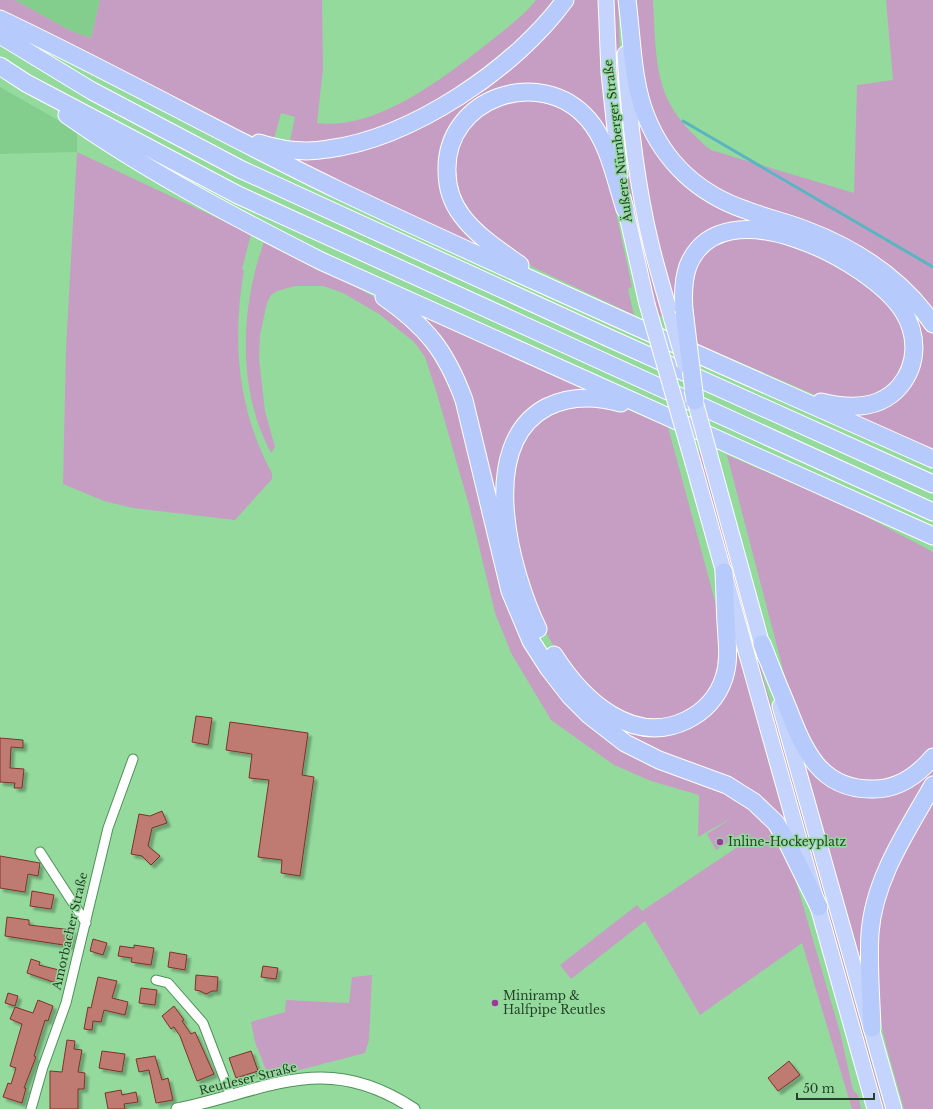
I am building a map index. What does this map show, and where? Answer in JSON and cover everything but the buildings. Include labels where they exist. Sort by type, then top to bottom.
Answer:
[{"type":"highway","points":[[172,107],[260,144],[277,148],[328,150],[354,144],[382,135],[414,121],[475,85],[532,37],[565,0]]},
{"type":"highway","name":"Äußere Nürnberger Straße","points":[[606,0],[609,73],[625,209],[647,304],[819,906],[875,1109]]},
{"type":"highway","name":"Äußere Nürnberger Straße","points":[[623,0],[628,98],[641,194],[651,244],[678,315]]},
{"type":"highway","points":[[626,0],[642,106],[654,135],[676,166],[700,188],[728,203],[807,230],[862,257],[903,288],[933,324]]},
{"type":"highway","points":[[0,19],[172,107],[340,190],[563,294],[933,459]]},
{"type":"highway","points":[[0,35],[92,91],[240,169],[933,484]]},
{"type":"highway","points":[[0,66],[26,83],[87,128],[178,184],[250,225],[322,261],[933,536]]},
{"type":"highway","points":[[26,83],[238,195],[933,512]]},
{"type":"highway","points":[[563,294],[495,248],[461,215],[449,188],[447,176],[449,148],[458,129],[476,109],[503,96],[532,92],[560,99],[580,112],[598,133],[607,154],[625,209]]},
{"type":"highway","points":[[772,386],[822,402],[843,406],[863,406],[881,401],[891,395],[903,382],[913,362],[914,337],[907,317],[896,302],[883,288],[847,262],[816,246],[790,236],[766,230],[734,230],[709,241],[697,252],[686,272],[678,315],[695,400],[713,467],[806,796],[830,887],[872,1028],[894,1109]]},
{"type":"highway","points":[[322,261],[381,295],[405,312],[429,335],[447,360],[464,400],[510,591],[532,640],[559,683],[596,722],[625,744],[659,760],[727,784],[754,802],[776,823],[819,906]]},
{"type":"highway","points":[[673,418],[610,400],[583,397],[565,400],[543,409],[523,429],[512,448],[508,459],[505,491],[507,524],[511,548],[527,601],[543,639],[561,666],[586,694],[608,713],[630,725],[651,728],[669,726],[685,721],[701,711],[715,696],[724,678],[728,646],[724,572]]},
{"type":"highway","points":[[850,498],[933,547]]},
{"type":"highway","points":[[762,644],[804,748],[817,766],[827,775],[841,783],[861,788],[885,788],[894,786],[908,779],[933,757]]},
{"type":"highway","points":[[872,1028],[870,932],[875,905],[892,859],[933,785]]},
{"type":"street","name":"Amorbacher Straße","points":[[31,1109],[43,1067],[66,1003],[108,828],[133,759]]},
{"type":"street","points":[[40,852],[86,923]]},
{"type":"street","points":[[156,980],[168,984],[203,1023],[231,1096]]},
{"type":"street","name":"Reutleser Straße","points":[[177,1109],[294,1080],[334,1078],[357,1082],[376,1088],[414,1109]]},
{"type":"shaded area","points":[[0,0],[15,0],[71,31],[91,38],[100,0],[322,0],[323,69],[317,123],[340,123],[363,119],[408,99],[471,57],[520,17],[536,0],[560,0],[529,34],[439,102],[352,140],[289,145],[295,117],[281,113],[273,143],[224,125],[0,10]]},
{"type":"shaded area","points":[[15,0],[100,0],[91,38],[71,31]]},
{"type":"shaded area","points":[[570,0],[600,0],[610,139],[577,105],[486,98],[443,173],[494,255],[285,158],[428,118]]},
{"type":"shaded area","points":[[612,0],[618,0],[621,86],[650,263],[664,318],[656,314],[631,206],[621,141]]},
{"type":"shaded area","points":[[637,0],[653,0],[658,65],[668,100],[678,116],[692,133],[711,150],[854,193],[857,85],[893,80],[886,0],[933,0],[933,317],[761,211],[699,182],[654,122],[639,60]]},
{"type":"shaded area","points":[[633,78],[675,174],[858,260],[933,330],[933,456],[839,409],[909,381],[903,305],[775,228],[696,246],[682,338],[650,214],[637,131]]},
{"type":"shaded area","points":[[0,87],[77,131],[77,152],[0,154]]},
{"type":"shaded area","points":[[551,99],[588,126],[609,180],[632,287],[628,289],[634,315],[535,268],[520,259],[478,228],[453,189],[459,134],[498,101]]},
{"type":"shaded area","points":[[77,152],[251,234],[242,269],[244,270],[238,322],[240,374],[251,424],[260,449],[272,473],[272,479],[235,520],[133,508],[104,501],[63,484],[66,347]]},
{"type":"shaded area","points":[[725,236],[783,238],[869,282],[909,331],[903,376],[872,399],[833,401],[813,394],[695,343],[687,305],[695,261]]},
{"type":"shaded area","points":[[264,242],[341,278],[386,304],[410,323],[452,382],[491,539],[569,702],[734,794],[768,826],[784,852],[795,878],[841,1036],[853,1090],[858,1095],[861,1109],[852,1109],[802,943],[700,1015],[645,921],[571,979],[560,965],[637,905],[642,911],[748,840],[743,833],[716,850],[707,834],[733,817],[698,837],[699,795],[651,781],[614,765],[551,720],[511,653],[495,613],[470,509],[437,394],[425,357],[414,342],[379,314],[343,293],[323,286],[295,286],[277,291],[271,295],[267,303],[260,335],[259,359],[265,411],[275,447],[271,453],[260,429],[252,403],[246,349],[250,294],[256,267]]},
{"type":"shaded area","points":[[403,302],[596,388],[588,392],[551,400],[532,411],[522,422],[506,451],[502,468],[501,484],[504,539],[510,572],[523,608],[549,659],[566,682],[586,703],[608,719],[632,730],[658,732],[678,728],[691,722],[707,710],[716,700],[727,676],[730,662],[730,621],[799,868],[773,815],[749,792],[724,779],[658,756],[622,737],[587,709],[560,679],[538,645],[514,590],[471,411],[459,378],[453,364],[438,340],[403,305]]},
{"type":"shaded area","points":[[565,403],[620,406],[668,427],[721,623],[719,675],[704,701],[670,722],[621,717],[560,658],[536,614],[517,554],[510,475],[529,427]]},
{"type":"shaded area","points":[[696,450],[703,452],[744,608],[885,1109],[879,1109]]},
{"type":"shaded area","points":[[727,455],[852,509],[933,552],[933,750],[897,780],[868,784],[834,775],[797,723]]},
{"type":"shaded area","points":[[793,734],[855,793],[933,763],[933,776],[894,845],[864,978]]},
{"type":"shaded area","points":[[933,793],[933,1109],[904,1109],[886,1045],[875,996],[873,944],[888,878]]},
{"type":"shaded area","points":[[372,975],[369,1040],[365,1053],[269,1078],[255,1042],[251,1022],[285,1012],[286,1000],[349,1003],[352,977]]},
{"type":"waterway","points":[[683,121],[933,267]]},
{"type":"place","name":"Inline-Hockeyplatz","points":[[720,842]]},
{"type":"place","name":"Miniramp & Halfpipe Reutles","points":[[495,1003]]}]
